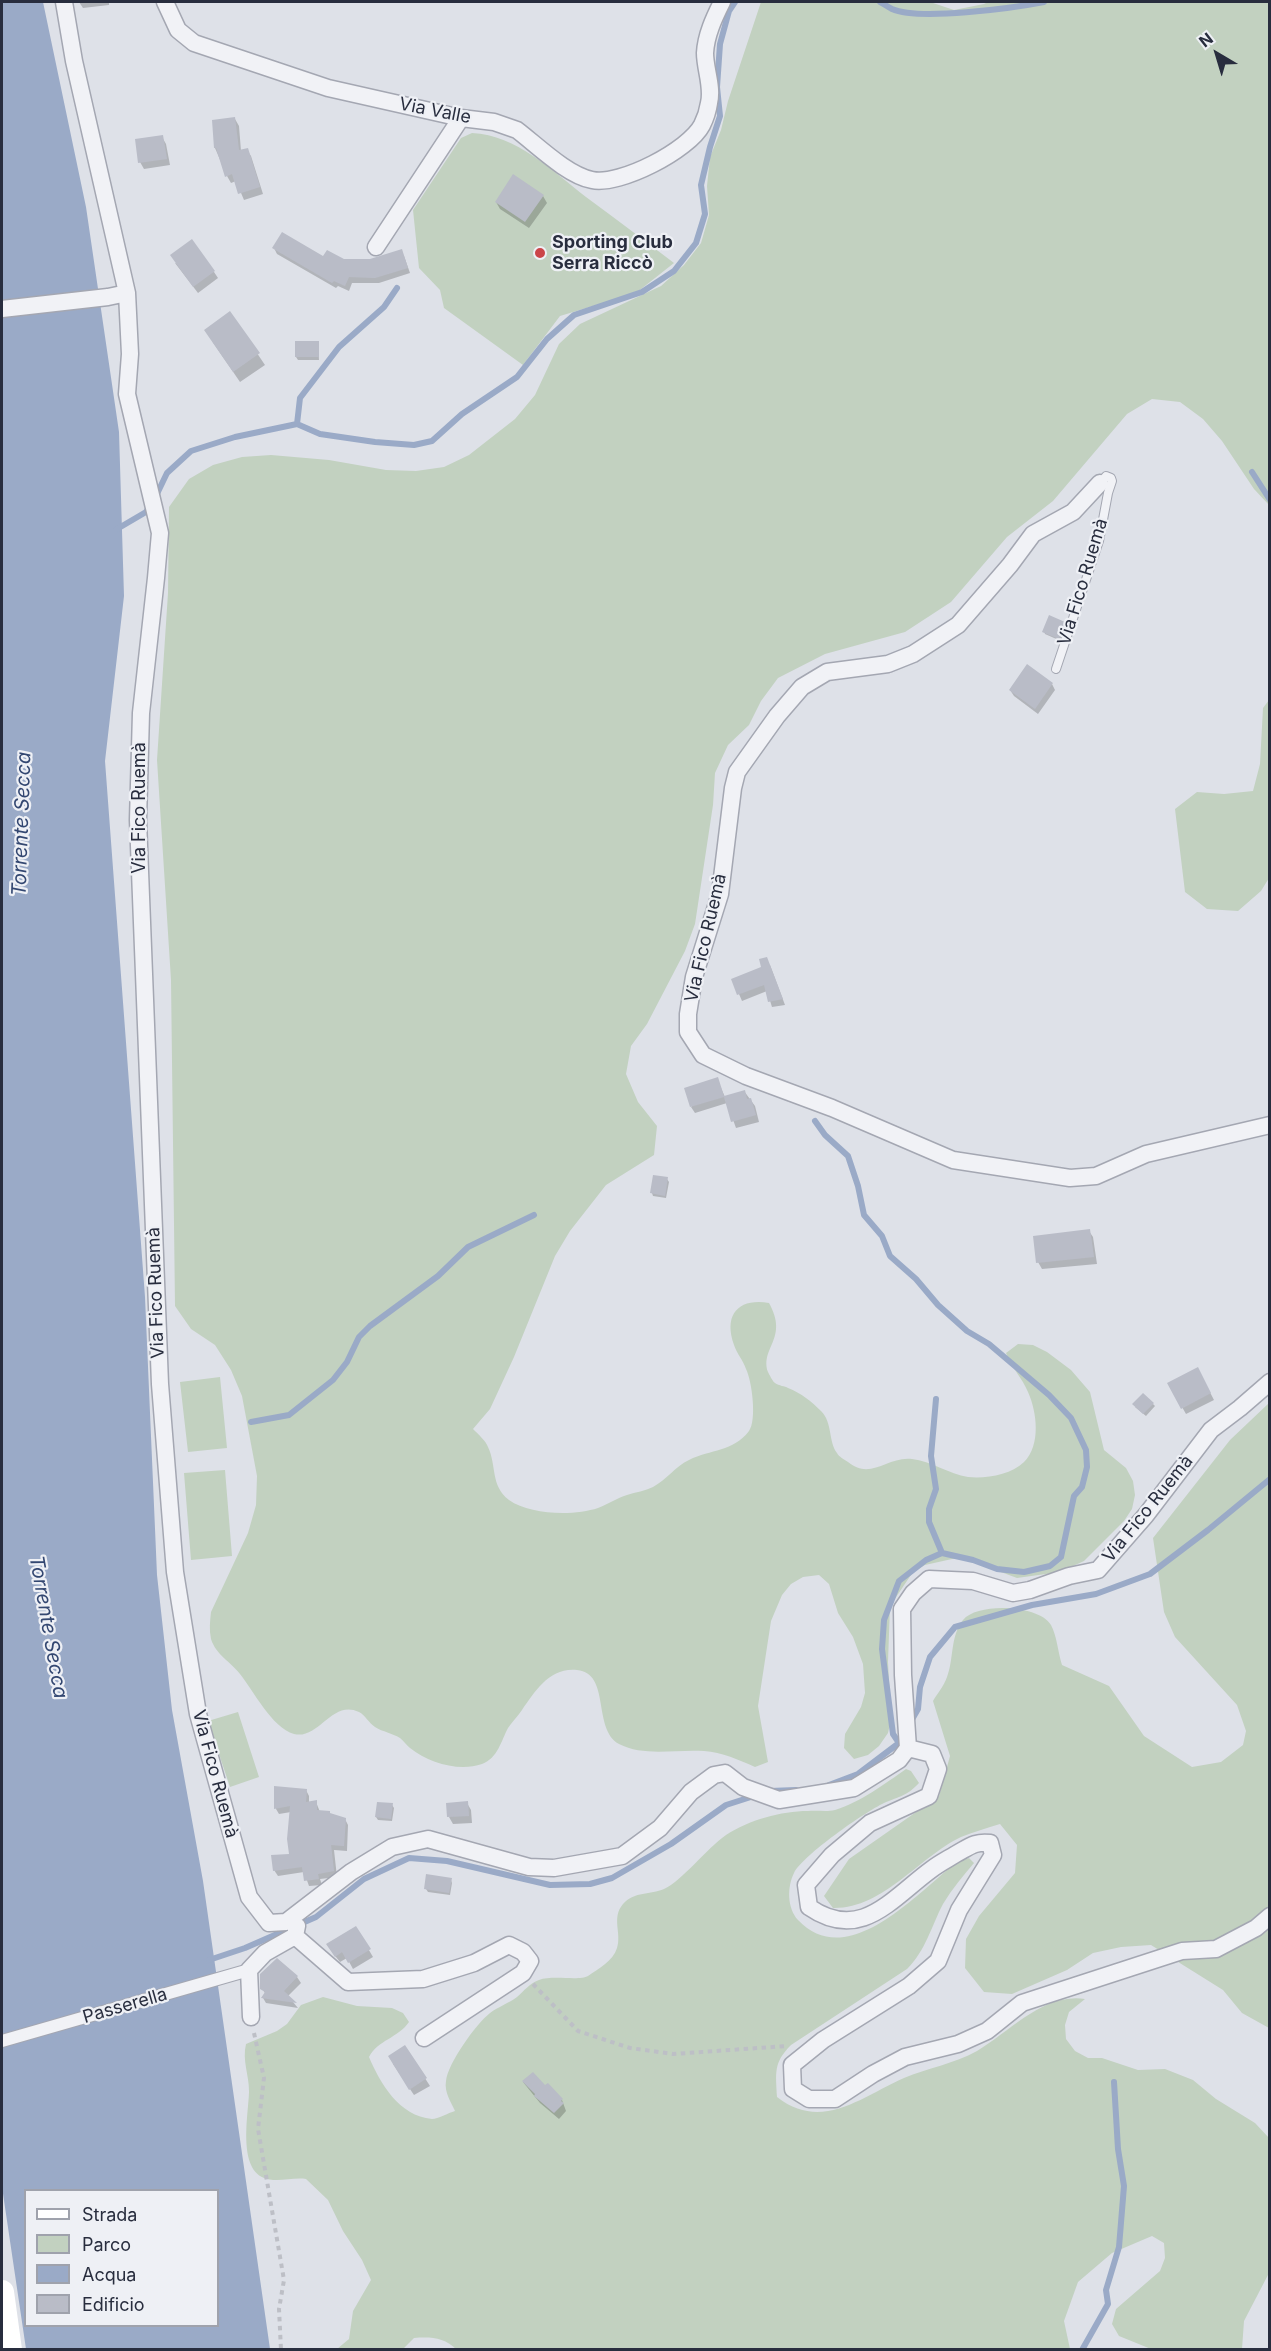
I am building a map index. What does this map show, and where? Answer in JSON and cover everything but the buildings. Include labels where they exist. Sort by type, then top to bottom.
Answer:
[{"type":"main road","points":[[2,2292],[10,2349]]},
{"type":"street","points":[[2,309],[127,293],[74,61],[64,2]]},
{"type":"street","name":"Via Valle","points":[[165,2],[178,30],[194,43],[328,88],[461,118],[508,125],[574,173],[591,180],[606,182],[653,164],[678,149],[702,126],[710,100],[705,52],[711,22],[722,2]]},
{"type":"street","points":[[375,247],[461,118]]},
{"type":"street","name":"Via Fico Ruemà","points":[[127,293],[130,354],[127,394],[159,533],[141,713],[138,820],[160,1384],[175,1572],[198,1714],[249,1897],[269,1923],[286,1922],[351,1872],[392,1846],[428,1839],[529,1867],[554,1868],[622,1856],[660,1828],[691,1792],[714,1775],[725,1773],[743,1788],[779,1800],[854,1788],[899,1760],[908,1748],[903,1675],[902,1609],[913,1593],[929,1579],[974,1581],[1013,1593],[1030,1590],[1069,1575],[1098,1570],[1146,1515],[1211,1430],[1269,1382]]},
{"type":"street","name":"Via Fico Ruemà","points":[[1100,483],[1073,512],[1033,534],[1010,565],[958,625],[913,654],[888,664],[827,672],[802,687],[777,716],[737,772],[720,894],[694,977],[688,1032],[703,1055],[746,1076],[832,1108],[953,1160],[1070,1178],[1096,1176],[1146,1154],[1269,1125]]},
{"type":"street","points":[[908,1748],[932,1754],[938,1769],[928,1796],[870,1823],[832,1855],[806,1885],[809,1907],[824,1917],[849,1922],[879,1912],[934,1868],[977,1841],[990,1843],[993,1855],[959,1910],[938,1961],[909,1986],[823,2040],[792,2066],[793,2089],[809,2099],[835,2099],[904,2057],[958,2044],[987,2031],[1022,2002],[1182,1951],[1216,1949],[1256,1928],[1269,1916]]},
{"type":"street","points":[[251,2017],[249,1970],[265,1953],[295,1936],[300,1911]]},
{"type":"street","points":[[295,1936],[348,1982],[423,1979],[474,1963],[509,1945],[523,1952],[530,1960],[524,1973],[424,2038]]},
{"type":"street","name":"Passerella","points":[[2,2041],[249,1970]]},
{"type":"lane","name":"Via Fico Ruemà","points":[[1056,669],[1099,541],[1111,477],[1106,476],[1100,483]]},
{"type":"path","points":[[524,1973],[578,2031],[630,2048],[673,2054],[775,2048],[823,2040]]},
{"type":"path","points":[[251,2017],[264,2078],[258,2129],[284,2280],[279,2309],[281,2349]]},
{"type":"green space","points":[[761,2],[930,2],[954,10],[988,2],[1269,2],[1269,505],[1254,489],[1222,441],[1203,419],[1180,402],[1152,399],[1127,414],[1053,501],[1007,537],[951,602],[905,632],[825,654],[778,678],[761,701],[749,725],[728,745],[715,773],[713,805],[695,924],[685,951],[647,1024],[631,1046],[626,1074],[638,1102],[657,1126],[654,1155],[606,1185],[570,1231],[555,1256],[490,1409],[473,1429],[487,1445],[496,1482],[503,1494],[509,1500],[528,1509],[552,1513],[588,1511],[623,1496],[650,1488],[684,1463],[697,1456],[729,1447],[749,1431],[753,1418],[752,1391],[745,1366],[731,1334],[732,1317],[736,1310],[749,1303],[769,1303],[776,1325],[767,1363],[772,1380],[802,1395],[821,1411],[827,1421],[834,1448],[842,1458],[856,1467],[872,1469],[903,1459],[912,1459],[968,1477],[990,1477],[1019,1466],[1033,1447],[1036,1428],[1034,1409],[1023,1382],[1006,1353],[1018,1344],[1033,1345],[1047,1352],[1071,1370],[1090,1392],[1104,1450],[1126,1468],[1133,1481],[1135,1495],[1132,1509],[1124,1521],[1084,1561],[1060,1572],[1017,1578],[966,1559],[952,1559],[925,1565],[913,1572],[890,1606],[888,1662],[891,1720],[888,1733],[879,1746],[868,1755],[854,1759],[844,1748],[845,1734],[861,1707],[865,1693],[863,1664],[853,1637],[838,1613],[829,1584],[819,1575],[803,1577],[791,1584],[782,1595],[771,1621],[758,1706],[768,1762],[755,1767],[711,1752],[649,1751],[619,1744],[611,1737],[606,1727],[594,1681],[587,1673],[577,1670],[559,1672],[544,1682],[508,1728],[492,1758],[482,1764],[464,1767],[435,1762],[410,1748],[400,1738],[375,1727],[361,1713],[349,1709],[333,1715],[311,1731],[294,1734],[271,1717],[240,1674],[216,1650],[211,1639],[211,1612],[248,1533],[256,1505],[257,1476],[242,1396],[231,1370],[215,1345],[191,1329],[175,1306],[171,980],[157,760],[168,593],[169,507],[189,479],[213,465],[242,457],[271,455],[329,460],[386,470],[416,471],[444,467],[469,455],[515,419],[535,395],[559,344],[580,324],[661,286],[684,265],[701,243],[709,215],[707,186],[710,157],[721,130],[728,101]]},
{"type":"green space","name":"Sporting Club Serra Riccò","points":[[472,133],[504,140],[533,156],[674,263],[636,293],[560,316],[523,365],[444,308],[440,290],[419,268],[413,210],[461,138]]},
{"type":"green space","points":[[1269,700],[1269,878],[1261,891],[1238,911],[1207,909],[1185,892],[1175,809],[1197,792],[1224,794],[1253,791],[1260,764],[1263,708]]},
{"type":"green space","points":[[220,1377],[227,1448],[188,1452],[180,1382]]},
{"type":"green space","points":[[1269,1403],[1269,2028],[1242,2013],[1223,1990],[1151,1945],[1121,1947],[1093,1953],[1067,1970],[1012,1994],[984,1992],[965,1968],[966,1939],[979,1916],[1015,1873],[1017,1845],[1000,1824],[961,1837],[945,1846],[900,1880],[868,1900],[851,1906],[833,1908],[824,1896],[849,1859],[939,1796],[950,1756],[933,1701],[947,1677],[959,1626],[971,1614],[981,1610],[1008,1608],[1034,1613],[1044,1618],[1053,1629],[1062,1665],[1109,1686],[1144,1736],[1192,1767],[1221,1762],[1243,1745],[1246,1731],[1237,1705],[1175,1637],[1164,1612],[1153,1538],[1230,1440]]},
{"type":"green space","points":[[225,1470],[232,1556],[191,1560],[184,1473]]},
{"type":"green space","points":[[238,1712],[259,1777],[230,1787],[208,1721]]},
{"type":"green space","points":[[906,1769],[911,1771],[919,1783],[911,1791],[884,1803],[850,1824],[821,1845],[800,1865],[794,1873],[789,1891],[794,1915],[818,1934],[838,1938],[860,1933],[903,1908],[957,1862],[969,1858],[974,1863],[946,1898],[924,1946],[907,1969],[785,2051],[778,2063],[777,2097],[794,2107],[810,2111],[841,2108],[904,2078],[950,2063],[977,2051],[1041,2008],[1055,2002],[1085,1999],[1069,2012],[1065,2025],[1066,2039],[1075,2051],[1088,2058],[1102,2058],[1138,2070],[1165,2069],[1193,2080],[1216,2099],[1255,2123],[1270,2139],[1269,2273],[1244,2321],[1242,2349],[1151,2349],[1119,2336],[1112,2324],[1116,2309],[1160,2271],[1165,2258],[1164,2243],[1152,2236],[1112,2253],[1078,2282],[1064,2321],[1070,2349],[457,2350],[442,2340],[414,2338],[403,2349],[337,2349],[349,2339],[353,2311],[371,2280],[328,2200],[306,2179],[264,2178],[250,2163],[246,2138],[249,2085],[245,2056],[246,2044],[277,2031],[287,2024],[301,2005],[323,1997],[357,2006],[392,2008],[403,2013],[409,2022],[373,2051],[369,2057],[385,2087],[400,2105],[420,2117],[434,2119],[455,2111],[448,2097],[446,2081],[463,2044],[490,2013],[514,1999],[530,1985],[551,1978],[588,1976],[605,1964],[617,1948],[618,1915],[623,1904],[628,1900],[671,1885],[726,1835],[745,1825],[766,1817],[798,1811],[828,1811],[844,1807],[863,1798]]},
{"type":"water","name":"Torrente Secca","points":[[2,2],[43,2],[86,207],[119,432],[124,596],[105,761],[145,1297],[157,1575],[172,1710],[203,1881],[270,2349],[26,2349],[2,2187]]},
{"type":"waterway","points":[[155,498],[167,473],[191,451],[235,437],[297,424],[320,434],[375,442],[414,445],[432,441],[462,414],[517,377],[547,339],[574,315],[642,292],[674,271],[696,243],[705,214],[701,185],[720,116],[717,87],[720,44],[729,11],[735,2]]},
{"type":"waterway","points":[[880,2],[892,9],[923,14],[966,12],[1044,2]]},
{"type":"waterway","points":[[297,424],[300,398],[339,347],[384,307],[397,288]]},
{"type":"waterway","points":[[1252,472],[1270,500]]},
{"type":"waterway","points":[[117,529],[146,512],[150,506]]},
{"type":"waterway","points":[[815,1121],[825,1135],[848,1156],[864,1215],[882,1236],[890,1256],[967,1331],[989,1344],[1049,1395],[1071,1418],[1086,1450],[1087,1467],[1082,1487],[1074,1496],[1061,1557],[1050,1566],[1024,1572],[997,1569],[973,1560],[942,1553],[926,1560],[899,1581],[884,1620],[882,1649],[893,1734],[899,1743]]},
{"type":"waterway","points":[[251,1422],[289,1415],[333,1380],[347,1362],[359,1337],[370,1326],[438,1276],[468,1247],[534,1215]]},
{"type":"waterway","points":[[936,1399],[931,1456],[936,1489],[929,1509],[929,1522],[942,1553]]},
{"type":"waterway","points":[[910,1723],[918,1709],[920,1687],[930,1657],[955,1627],[1032,1605],[1096,1594],[1150,1574],[1270,1479]]},
{"type":"waterway","points":[[829,1785],[858,1774],[899,1743],[902,1737]]},
{"type":"waterway","points":[[770,1791],[796,1790]]},
{"type":"waterway","points":[[209,1960],[245,1948],[316,1917],[364,1879],[409,1858],[447,1861],[550,1885],[590,1884],[612,1878],[671,1844],[726,1805],[754,1796]]},
{"type":"waterway","points":[[1082,2350],[1108,2304],[1106,2290],[1119,2247],[1124,2186],[1118,2149],[1114,2082]]},
{"type":"place","name":"Sporting Club Serra Riccò","points":[[540,253]]}]
